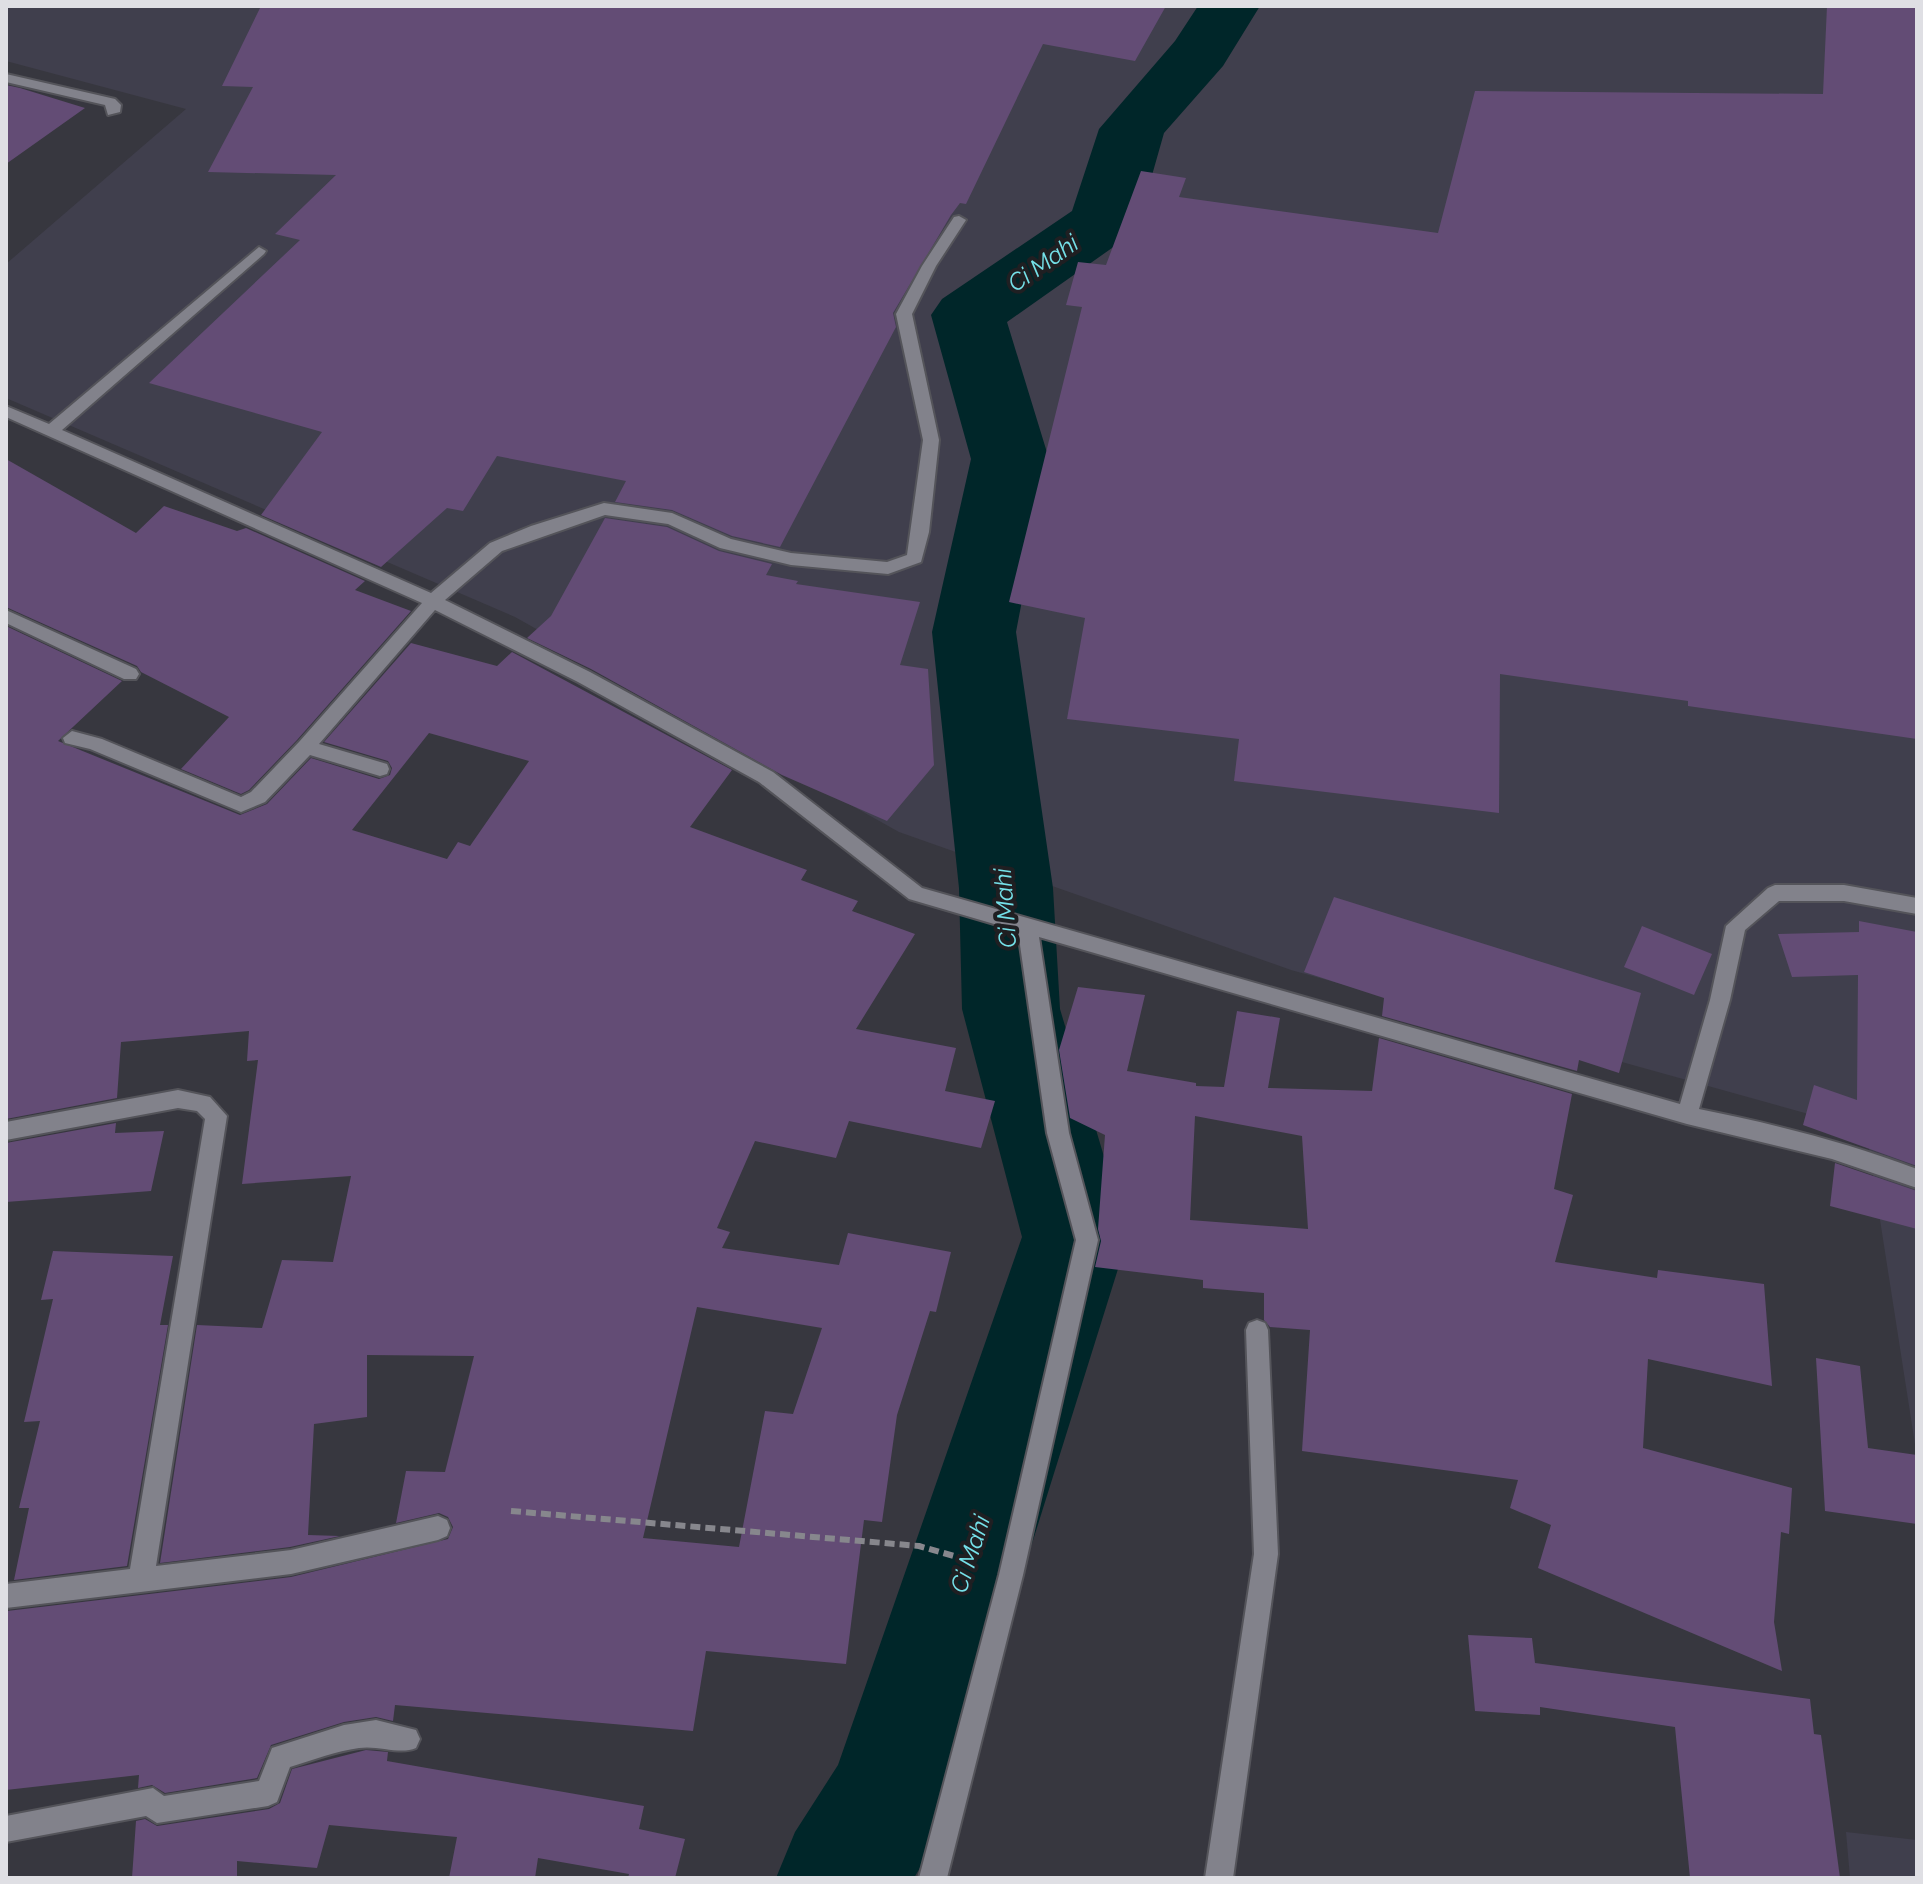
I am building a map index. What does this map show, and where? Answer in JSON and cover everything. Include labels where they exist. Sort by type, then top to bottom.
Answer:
[{"type":"street","points":[[6,78],[110,102],[114,105],[113,112]]},
{"type":"street","points":[[72,738],[95,744],[241,805],[258,797],[306,747],[433,601],[496,547],[537,530],[604,509],[672,519],[726,544],[791,559],[888,568],[915,558],[921,532],[931,440],[904,314],[929,266],[959,220]]},
{"type":"street","points":[[53,429],[259,251]]},
{"type":"street","points":[[6,411],[53,429],[210,503],[433,601],[584,677],[766,777],[916,894],[1687,1115],[1786,1135],[1858,1155],[1917,1179]]},
{"type":"street","points":[[6,616],[130,674]]},
{"type":"street","points":[[306,747],[380,769]]},
{"type":"street","points":[[1687,1115],[1720,1000],[1736,926],[1775,893],[1844,893],[1917,906]]},
{"type":"street","points":[[933,1878],[1011,1575],[1087,1240],[1058,1133],[1021,923]]},
{"type":"street","points":[[6,1131],[178,1099],[203,1103],[216,1116],[141,1580]]},
{"type":"street","points":[[1219,1878],[1266,1554],[1257,1330]]},
{"type":"street","points":[[6,1596],[291,1562],[438,1528]]},
{"type":"street","points":[[6,1829],[153,1801],[157,1810],[268,1793],[281,1757],[367,1733],[390,1732],[407,1739]]},
{"type":"path","points":[[511,1511],[919,1546],[985,1565]]},
{"type":"shaded area","points":[[6,6],[1917,6],[1917,1457],[1866,1130],[1291,970],[899,832],[515,617],[6,398],[6,264],[186,109],[6,61]]},
{"type":"shaded area","points":[[1846,1832],[1917,1840],[1917,1878],[1850,1878]]},
{"type":"building","points":[[261,6],[1166,6],[1135,61],[1043,44],[966,204],[960,203],[951,215],[893,313],[896,327],[780,547],[732,536],[672,510],[615,502],[626,481],[497,456],[463,511],[447,508],[381,567],[261,515],[322,432],[149,383],[300,240],[275,234],[336,175],[208,172],[253,87],[222,86]]},
{"type":"building","points":[[1827,6],[1917,6],[1917,739],[1688,706],[1688,701],[1500,674],[1499,813],[1234,781],[1239,739],[1067,719],[1085,618],[1009,602],[1082,307],[1066,305],[1078,262],[1106,265],[1141,171],[1186,178],[1179,197],[1438,233],[1475,91],[1823,94]]},
{"type":"building","points":[[6,85],[20,88],[85,108],[6,164]]},
{"type":"building","points":[[6,459],[136,533],[164,506],[237,531],[246,528],[365,581],[355,590],[411,611],[297,740],[249,790],[241,794],[181,769],[229,717],[141,672],[137,666],[6,607]]},
{"type":"building","points":[[605,518],[667,527],[719,551],[772,564],[766,575],[798,581],[796,584],[920,602],[900,665],[928,669],[934,765],[887,821],[782,775],[591,669],[527,638],[551,616]]},
{"type":"building","points":[[6,626],[122,681],[58,741],[240,815],[267,804],[311,758],[379,779],[390,775],[392,768],[388,761],[324,742],[411,643],[497,666],[512,652],[732,770],[690,827],[807,870],[801,880],[858,901],[852,911],[915,934],[856,1029],[956,1048],[945,1091],[995,1101],[981,1148],[849,1121],[836,1158],[755,1141],[717,1228],[730,1232],[722,1248],[839,1265],[848,1233],[951,1252],[936,1312],[930,1311],[897,1415],[882,1522],[864,1520],[846,1664],[706,1651],[693,1731],[395,1705],[393,1721],[376,1717],[344,1722],[271,1745],[257,1778],[165,1793],[152,1785],[138,1788],[139,1775],[6,1790],[7,1611],[291,1577],[448,1539],[453,1527],[448,1517],[439,1513],[396,1523],[406,1471],[445,1472],[474,1356],[367,1355],[367,1417],[314,1424],[308,1535],[340,1536],[290,1547],[160,1563],[197,1325],[262,1328],[282,1260],[333,1262],[351,1176],[242,1184],[258,1060],[247,1061],[249,1031],[121,1042],[117,1098],[6,1119]],"holes":[[[429,733],[529,761],[470,846],[458,842],[447,859],[352,830]],[[697,1307],[822,1328],[793,1414],[765,1411],[739,1547],[643,1538]]]},
{"type":"building","points":[[1334,897],[1641,993],[1619,1073],[1579,1060],[1577,1071],[1382,1016],[1384,998],[1304,972]]},
{"type":"building","points":[[1859,921],[1917,932],[1917,1166],[1803,1125],[1814,1085],[1857,1100],[1858,975],[1792,977],[1778,934],[1859,932]]},
{"type":"building","points":[[1642,926],[1712,954],[1694,995],[1624,967]]},
{"type":"building","points":[[1078,987],[1145,995],[1127,1071],[1196,1083],[1196,1086],[1224,1087],[1237,1011],[1280,1018],[1268,1088],[1372,1091],[1379,1038],[1572,1094],[1554,1189],[1573,1195],[1555,1262],[1657,1278],[1658,1270],[1764,1284],[1772,1386],[1648,1359],[1643,1448],[1792,1488],[1789,1534],[1781,1532],[1774,1622],[1782,1671],[1538,1568],[1551,1525],[1510,1508],[1518,1480],[1302,1451],[1310,1330],[1270,1327],[1264,1320],[1264,1293],[1203,1288],[1203,1280],[1095,1267],[1101,1241],[1098,1229],[1105,1135],[1070,1118],[1059,1050]],"holes":[[[1195,1116],[1302,1136],[1308,1229],[1190,1220]]]},
{"type":"building","points":[[116,1123],[115,1133],[164,1131],[151,1191],[6,1202],[6,1143]]},
{"type":"building","points":[[1835,1163],[1917,1191],[1917,1229],[1830,1206]]},
{"type":"building","points":[[53,1251],[173,1256],[160,1325],[168,1325],[127,1566],[14,1580],[29,1508],[19,1508],[40,1421],[24,1422],[53,1299],[41,1300]]},
{"type":"building","points":[[1816,1358],[1860,1366],[1868,1448],[1917,1455],[1917,1524],[1825,1511]]},
{"type":"building","points":[[1468,1635],[1532,1638],[1535,1663],[1810,1699],[1814,1734],[1821,1735],[1840,1878],[1690,1878],[1675,1727],[1540,1707],[1540,1715],[1475,1711]]},
{"type":"building","points":[[366,1750],[388,1752],[387,1761],[644,1806],[639,1829],[685,1839],[675,1878],[628,1878],[629,1874],[538,1858],[535,1878],[449,1878],[457,1837],[329,1825],[317,1868],[237,1861],[237,1878],[132,1878],[136,1821],[145,1819],[157,1826],[269,1809],[280,1803],[292,1769]]},
{"type":"waterway","name":"Ci Mahi","points":[[841,1878],[889,1799],[1075,1237],[1011,1009],[1006,888],[974,632],[1010,459],[968,315],[1104,221],[1132,129],[1200,52],[1229,6]]}]
